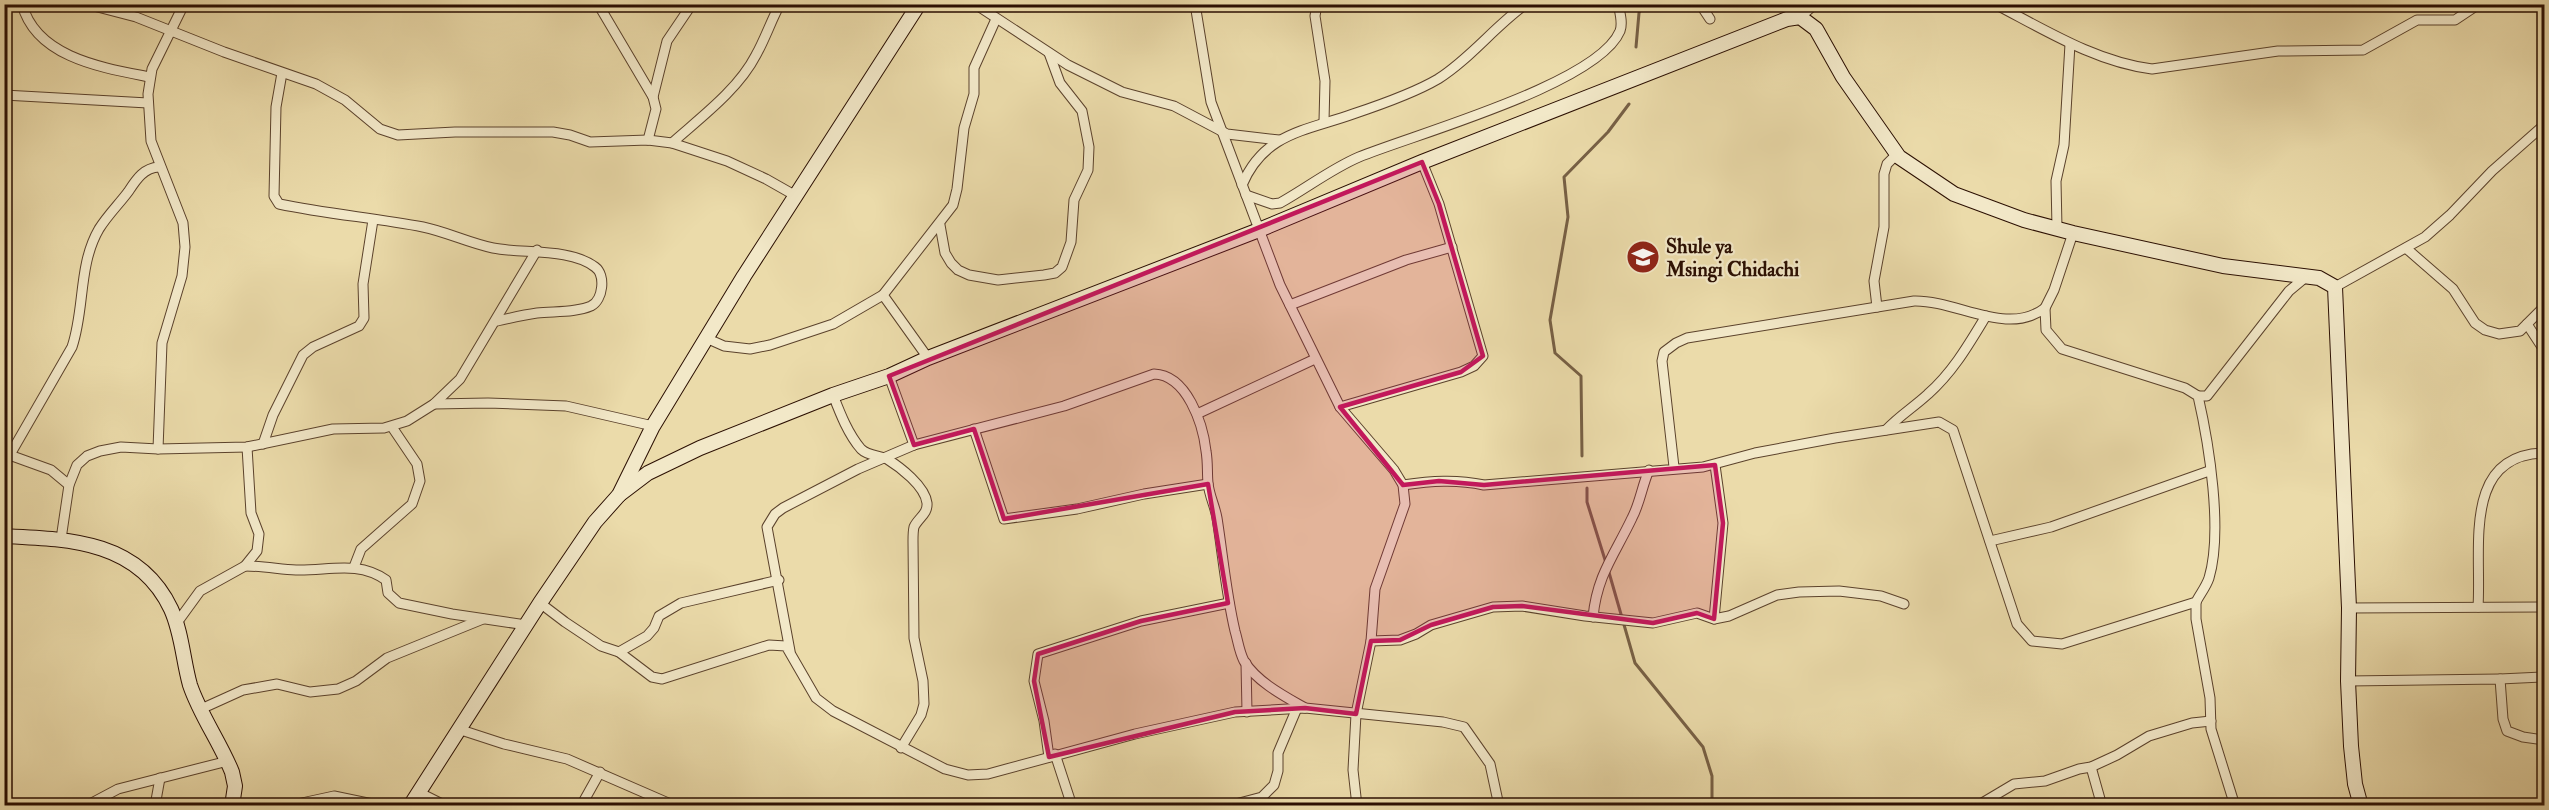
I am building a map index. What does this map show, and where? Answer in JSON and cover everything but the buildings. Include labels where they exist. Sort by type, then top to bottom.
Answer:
[{"type":"street","points":[[22,4],[25,15],[32,26],[42,37],[58,48],[89,63],[150,77]]},
{"type":"street","points":[[86,4],[136,16],[171,32],[316,84],[345,100],[380,129],[398,135],[472,131],[553,132],[590,142],[648,140],[672,143],[728,161],[766,178],[796,196]]},
{"type":"street","points":[[158,449],[162,343],[182,276],[185,247],[183,223],[159,167],[151,141],[148,103],[150,77],[184,4]]},
{"type":"street","points":[[598,4],[653,98],[656,109],[648,140]]},
{"type":"street","points":[[653,98],[667,41],[692,4]]},
{"type":"street","points":[[672,143],[724,96],[756,57],[768,26],[780,4]]},
{"type":"street","points":[[619,495],[653,426],[706,338],[919,4]]},
{"type":"street","points":[[975,4],[1068,65],[1122,92],[1174,106],[1235,136],[1278,140]]},
{"type":"street","points":[[1194,4],[1211,102],[1259,231],[1290,305],[1340,408],[1394,470],[1403,485],[1405,504],[1375,589],[1371,641],[1356,714],[1353,770],[1357,806]]},
{"type":"street","points":[[1317,4],[1316,25],[1324,81],[1324,121]]},
{"type":"street","points":[[1242,185],[1250,166],[1262,152],[1278,140],[1324,121],[1355,114],[1435,80],[1526,4]]},
{"type":"street","points":[[1246,195],[1272,204],[1280,202],[1357,158],[1567,78],[1591,62],[1614,42],[1622,25],[1618,4]]},
{"type":"street","points":[[1700,4],[1710,19]]},
{"type":"street","points":[[410,806],[540,603],[595,522],[619,495],[648,473],[700,448],[1259,231],[1632,77],[1787,19],[1800,17],[1815,4]]},
{"type":"street","points":[[1995,4],[2070,44],[2133,67],[2152,69],[2278,51],[2357,51],[2371,48],[2417,20],[2455,20],[2479,4]]},
{"type":"street","points":[[1800,17],[1816,29],[1843,77],[1897,154],[1954,194],[2024,220],[2073,233],[2223,266],[2307,276],[2330,282],[2335,287],[2349,608],[2348,681],[2355,784],[2361,806]]},
{"type":"street","points":[[706,338],[735,348],[750,349],[770,345],[833,324],[883,295],[940,225],[953,205],[964,129],[974,94],[974,68],[996,19]]},
{"type":"street","points":[[2057,228],[2055,188],[2064,145],[2070,44]]},
{"type":"street","points":[[940,225],[945,253],[958,270],[969,275],[998,280],[1055,273],[1062,267],[1071,242],[1074,200],[1088,170],[1089,147],[1082,111],[1060,82],[1049,53]]},
{"type":"street","points":[[282,73],[276,107],[274,196],[279,204],[425,228],[492,248],[517,252],[537,250],[572,258],[595,267],[602,280],[598,300],[591,306],[534,313],[496,321]]},
{"type":"street","points":[[4,95],[148,103]]},
{"type":"street","points":[[2335,287],[2407,249],[2451,215],[2492,171],[2544,125]]},
{"type":"street","points":[[1877,307],[1874,281],[1884,227],[1884,174],[1887,164],[1897,154]]},
{"type":"street","points":[[1340,408],[1461,372],[1474,366],[1483,356],[1439,204],[1422,162]]},
{"type":"street","points":[[4,465],[8,454],[72,347],[76,335],[87,262],[99,229],[136,179],[147,170],[159,167]]},
{"type":"street","points":[[263,444],[273,415],[303,355],[313,347],[359,326],[364,318],[363,284],[373,220]]},
{"type":"street","points":[[1674,467],[1662,361],[1664,352],[1676,343],[1687,339],[1877,307],[1928,301],[1986,316],[2015,320],[2037,314],[2045,308],[2054,290],[2073,233]]},
{"type":"street","points":[[1290,305],[1406,260],[1452,247]]},
{"type":"street","points":[[2407,249],[2453,289],[2475,323],[2485,330],[2499,334],[2520,330],[2544,307]]},
{"type":"street","points":[[61,539],[69,485],[77,465],[87,456],[100,450],[121,447],[158,449],[247,447],[333,429],[392,427],[407,421],[434,404],[460,379],[537,250]]},
{"type":"street","points":[[2045,308],[2046,330],[2062,349],[2185,388],[2198,396],[2207,396],[2289,291],[2307,276]]},
{"type":"street","points":[[883,295],[928,358]]},
{"type":"street","points":[[1886,430],[1898,417],[1928,394],[1956,365],[1986,316]]},
{"type":"street","points":[[2527,324],[2544,350]]},
{"type":"street","points":[[1197,414],[1315,359]]},
{"type":"street","points":[[790,651],[779,580],[767,527],[775,514],[821,488],[914,445],[1064,406],[1154,374],[1163,375],[1179,386],[1197,414],[1206,450],[1208,484],[1217,516],[1229,603],[1239,651],[1246,663],[1275,691],[1301,708]]},
{"type":"street","points":[[889,376],[914,445]]},
{"type":"street","points":[[833,395],[848,427],[862,449],[871,455],[885,458],[913,481],[925,497],[927,504],[927,511],[914,529],[913,541],[914,638],[923,681],[924,704],[921,715],[901,748]]},
{"type":"street","points":[[2198,396],[2205,427],[2214,506],[2213,561],[2206,586],[2196,602],[2199,637],[2217,752],[2235,806]]},
{"type":"street","points":[[434,404],[488,403],[566,406],[653,426]]},
{"type":"street","points":[[1403,485],[1439,480],[1484,485],[1715,465],[1755,453],[1939,422],[1953,430],[2017,624],[2032,640],[2062,644],[2196,602]]},
{"type":"street","points":[[354,567],[361,549],[412,504],[420,481],[417,464],[392,427]]},
{"type":"street","points":[[974,429],[1004,519],[1077,509],[1144,494],[1208,484]]},
{"type":"street","points":[[176,624],[200,591],[245,566],[257,551],[259,534],[250,513],[247,447]]},
{"type":"street","points":[[2478,607],[2481,520],[2483,498],[2489,481],[2500,468],[2515,458],[2544,453]]},
{"type":"street","points":[[8,454],[51,470],[69,485]]},
{"type":"street","points":[[1714,619],[1723,523],[1715,465]]},
{"type":"street","points":[[1593,617],[1599,583],[1606,564],[1634,514],[1648,470]]},
{"type":"street","points":[[1990,541],[2051,527],[2209,471]]},
{"type":"street","points":[[4,536],[61,539],[83,543],[125,558],[137,566],[163,596],[176,624],[191,688],[228,761],[235,786],[232,806]]},
{"type":"street","points":[[245,566],[312,570],[354,567],[386,580],[388,593],[399,603],[526,625]]},
{"type":"street","points":[[619,652],[647,636],[654,628],[659,616],[681,603],[779,580]]},
{"type":"street","points":[[1371,641],[1400,640],[1431,625],[1493,607],[1522,606],[1653,623],[1696,613],[1714,619],[1729,616],[1778,596],[1799,592],[1839,591],[1881,596],[1904,604]]},
{"type":"street","points":[[540,603],[601,646],[619,652],[652,676],[662,679],[769,645],[786,646],[810,688],[824,705],[901,748],[945,769],[968,775],[988,774],[1135,734],[1247,712],[1301,708],[1443,722],[1464,727],[1490,764],[1499,806]]},
{"type":"street","points":[[1072,805],[1052,756],[1034,681],[1038,654],[1151,618],[1229,603]]},
{"type":"street","points":[[2349,608],[2544,607]]},
{"type":"street","points":[[201,709],[243,690],[278,684],[310,692],[338,689],[356,681],[387,658],[483,619]]},
{"type":"street","points":[[1246,663],[1247,712]]},
{"type":"street","points":[[2348,681],[2544,677]]},
{"type":"street","points":[[2500,679],[2503,718],[2507,731],[2523,737],[2544,740]]},
{"type":"street","points":[[1228,806],[1262,797],[1274,785],[1278,771],[1278,753],[1301,708]]},
{"type":"street","points":[[1977,806],[2014,784],[2045,781],[2091,767],[2149,736],[2192,723],[2211,721]]},
{"type":"street","points":[[458,729],[504,744],[567,759],[675,806]]},
{"type":"street","points":[[87,806],[118,789],[228,761]]},
{"type":"street","points":[[2091,767],[2102,806]]},
{"type":"street","points":[[581,806],[600,772]]},
{"type":"street","points":[[155,806],[160,778]]},
{"type":"street","points":[[418,792],[446,806]]},
{"type":"street","points":[[288,806],[334,796],[382,806]]},
{"type":"highlighted area","points":[[1422,162],[1439,204],[1483,356],[1461,372],[1340,407],[1403,485],[1439,481],[1484,485],[1715,465],[1723,523],[1714,619],[1697,613],[1653,623],[1522,606],[1493,607],[1431,625],[1400,640],[1371,641],[1356,714],[1305,708],[1235,712],[1049,757],[1034,681],[1038,654],[1141,621],[1228,603],[1208,484],[1004,519],[974,429],[914,445],[889,376]]},
{"type":"waterway","points":[[1636,47],[1639,13],[1643,4]]},
{"type":"waterway","points":[[1582,456],[1581,376],[1555,353],[1550,320],[1568,217],[1564,177],[1608,132],[1629,104]]},
{"type":"waterway","points":[[1587,488],[1587,502],[1606,563]]},
{"type":"waterway","points":[[1608,569],[1635,663],[1703,747],[1712,776],[1712,806]]},
{"type":"place","name":"Shule ya Msingi Chidachi","points":[[1643,257]]}]
